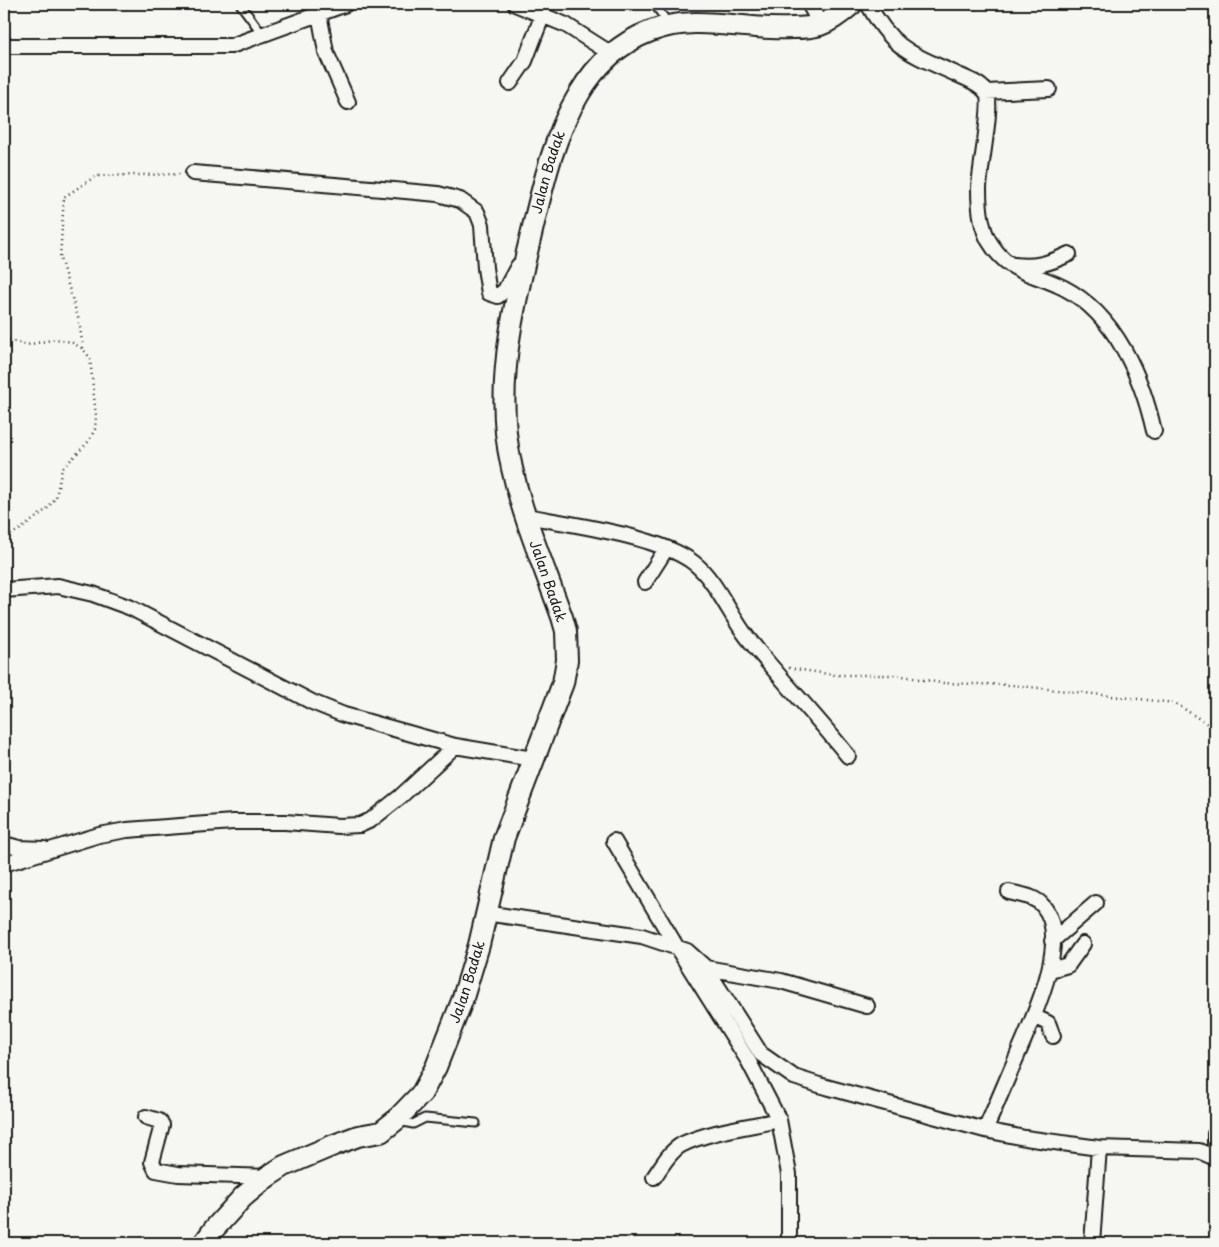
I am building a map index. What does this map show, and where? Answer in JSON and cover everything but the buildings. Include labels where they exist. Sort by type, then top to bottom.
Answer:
[{"type":"street","points":[[4,46],[217,47],[238,45],[346,4]]},
{"type":"street","points":[[515,4],[547,9],[610,53]]},
{"type":"street","points":[[809,4],[821,25]]},
{"type":"street","name":"Jalan Badak","points":[[204,1243],[243,1197],[284,1166],[358,1136],[381,1132],[396,1120],[422,1092],[436,1067],[469,980],[504,838],[533,759],[556,705],[566,670],[567,654],[562,617],[526,516],[506,434],[504,400],[507,345],[528,248],[549,165],[578,94],[610,53],[636,37],[669,25],[695,23],[779,29],[821,25],[852,4]]},
{"type":"street","points":[[868,4],[884,31],[894,42],[910,52],[977,84],[986,92],[989,107],[979,190],[986,234],[1006,263],[1014,270],[1050,282],[1073,293],[1084,301],[1110,328],[1139,380],[1147,401],[1154,431]]},
{"type":"street","points":[[510,83],[525,61],[547,9]]},
{"type":"street","points":[[319,13],[326,52],[348,102]]},
{"type":"street","points":[[986,92],[1049,89]]},
{"type":"street","points":[[193,173],[438,194],[460,200],[476,212],[482,225],[488,290],[494,296],[500,296],[505,290],[528,248]]},
{"type":"street","points":[[1006,263],[1037,266],[1070,254]]},
{"type":"street","points":[[526,516],[593,528],[666,549],[688,559],[703,572],[734,620],[848,756]]},
{"type":"street","points":[[645,582],[666,549]]},
{"type":"street","points":[[4,590],[58,586],[93,594],[131,608],[312,702],[344,715],[455,746],[533,759]]},
{"type":"street","points":[[4,864],[99,835],[154,827],[233,822],[360,825],[371,820],[400,797],[455,746]]},
{"type":"street","points":[[614,841],[676,946],[749,1062],[766,1091],[779,1120],[789,1174],[789,1243]]},
{"type":"street","points":[[4,844],[18,848],[54,850]]},
{"type":"street","points":[[985,1130],[1035,1017],[1050,970],[1052,941],[1049,917],[1042,905],[1033,898],[1009,892]]},
{"type":"street","points":[[1052,941],[1096,903]]},
{"type":"street","points":[[485,913],[623,933],[676,946],[693,955],[706,968],[761,1054],[783,1071],[820,1086],[985,1130],[1099,1148],[1199,1151],[1215,1149]]},
{"type":"street","points":[[1050,970],[1068,965],[1083,944]]},
{"type":"street","points":[[706,968],[781,981],[867,1006]]},
{"type":"street","points":[[1035,1017],[1048,1023],[1053,1036]]},
{"type":"street","points":[[146,1117],[159,1121],[162,1125],[152,1162],[156,1170],[178,1174],[268,1177]]},
{"type":"street","points":[[654,1178],[668,1157],[682,1145],[703,1137],[779,1120]]},
{"type":"street","points":[[1092,1243],[1099,1148]]},
{"type":"lane","points":[[240,4],[263,36]]},
{"type":"lane","points":[[654,4],[669,25]]},
{"type":"lane","points":[[396,1120],[413,1124],[425,1118],[476,1123]]},
{"type":"path","points":[[83,349],[79,321],[60,258],[64,197],[96,176],[193,173]]},
{"type":"path","points":[[4,339],[27,345],[56,339],[71,342],[83,349],[90,358],[96,416],[95,429],[89,441],[62,469],[56,497],[47,509],[21,529],[4,538]]},
{"type":"path","points":[[769,664],[835,675],[897,675],[941,683],[1012,685],[1175,704],[1215,729]]}]
